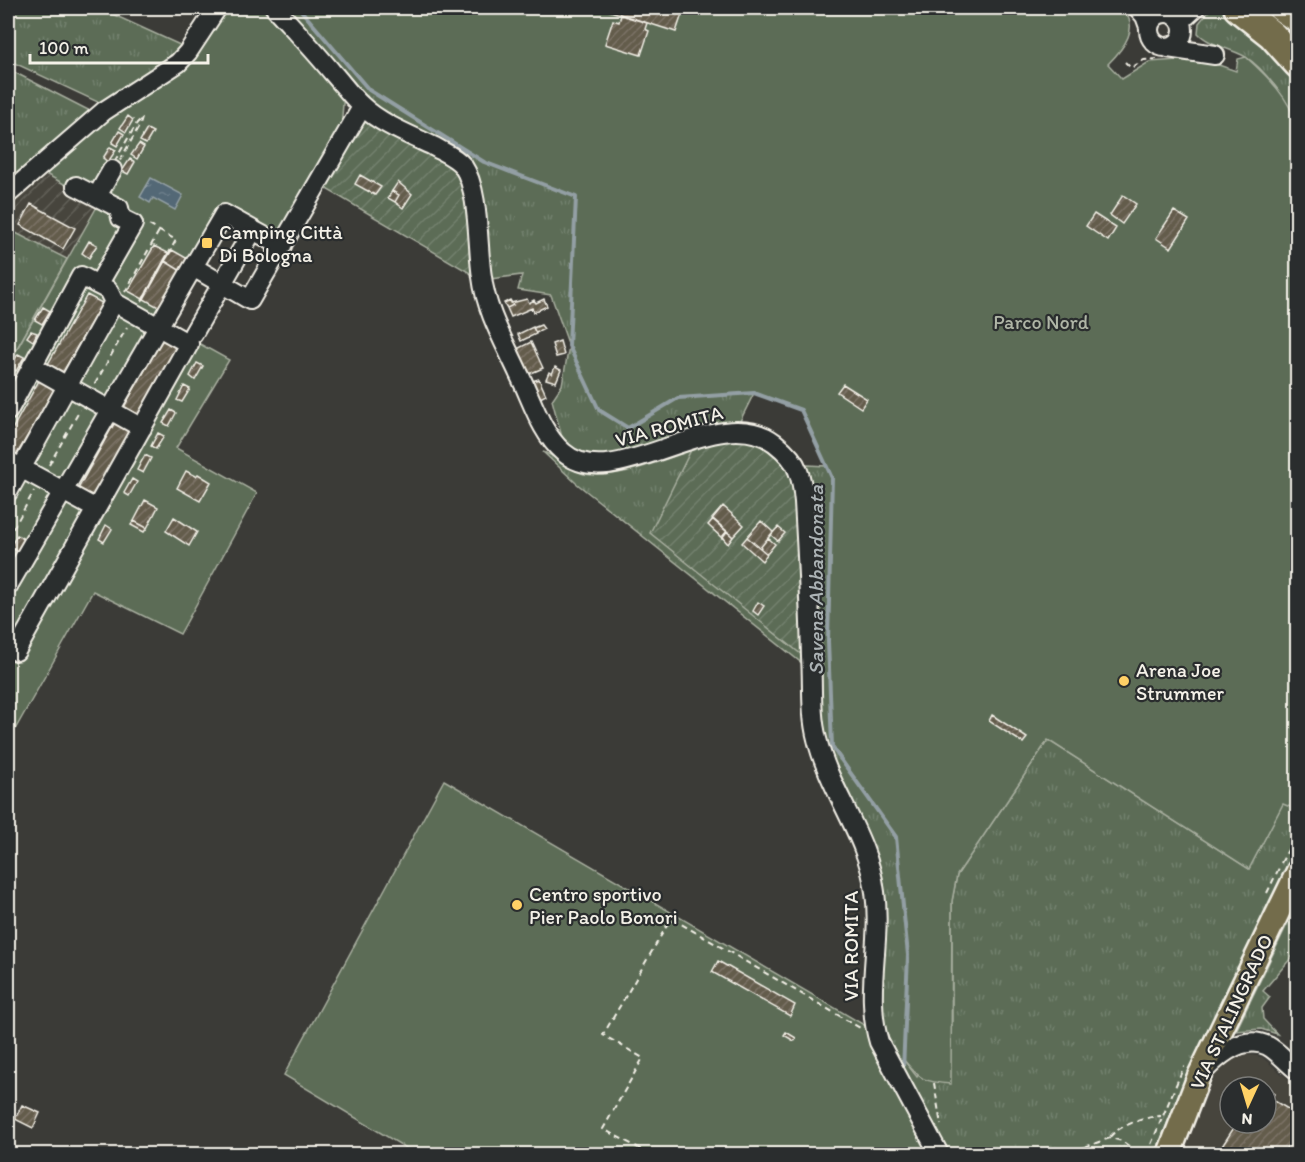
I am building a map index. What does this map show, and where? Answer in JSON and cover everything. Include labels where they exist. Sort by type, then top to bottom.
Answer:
[{"type":"highway","points":[[1238,8],[1272,34],[1298,64]]},
{"type":"highway","points":[[1253,8],[1298,42]]},
{"type":"highway","points":[[1282,8],[1298,20]]},
{"type":"main road","name":"VIA STALINGRADO","points":[[1169,1155],[1191,1071],[1298,871]]},
{"type":"street","points":[[8,194],[104,111],[178,63],[217,8]]},
{"type":"street","name":"VIA ROMITA","points":[[275,8],[362,107],[380,119],[450,155],[462,164],[472,187],[482,280],[492,315],[544,428],[557,447],[567,456],[588,464],[603,465],[697,438],[735,431],[762,435],[771,440],[782,448],[798,469],[804,502],[816,736],[825,765],[864,846],[875,892],[877,917],[872,1008],[874,1025],[879,1042],[939,1155]]},
{"type":"street","points":[[1138,8],[1145,16],[1149,27]]},
{"type":"street","points":[[1168,48],[1182,38],[1182,26],[1195,8]]},
{"type":"street","points":[[1156,10],[1171,14],[1195,44],[1215,55],[1168,48],[1153,42],[1148,33],[1156,10]]},
{"type":"street","points":[[193,267],[250,300],[362,107]]},
{"type":"street","points":[[97,196],[112,170]]},
{"type":"street","points":[[76,186],[119,208],[121,218],[133,224],[98,285]]},
{"type":"street","points":[[8,586],[224,214],[282,246]]},
{"type":"street","points":[[193,334],[253,230]]},
{"type":"street","points":[[8,411],[81,276],[108,290],[116,304],[189,344],[16,651],[8,646]]},
{"type":"street","points":[[8,492],[14,464],[67,386],[116,304]]},
{"type":"street","points":[[32,366],[142,428]]},
{"type":"street","points":[[14,464],[96,509]]},
{"type":"street","points":[[1191,1071],[1232,1048],[1252,1043],[1269,1047],[1298,1071]]},
{"type":"path","points":[[142,118],[114,171],[112,170],[110,169],[142,118]]},
{"type":"path","points":[[8,538],[176,240],[137,219],[133,224]]},
{"type":"path","points":[[116,304],[159,231]]},
{"type":"path","points":[[650,1155],[603,1129],[644,1058],[603,1035],[669,922],[676,921],[862,1029]]},
{"type":"path","points":[[1147,1155],[1161,1116],[1191,1071]]},
{"type":"path","points":[[934,1083],[939,1118],[944,1131]]},
{"type":"path","points":[[1110,1138],[1113,1132],[1126,1126],[1146,1118],[1161,1116]]},
{"type":"path","points":[[1065,1155],[1110,1138],[1122,1141],[1139,1155]]},
{"type":"shaded area","points":[[44,173],[99,202],[67,259],[8,229],[8,207]]},
{"type":"shaded area","points":[[1246,1054],[1262,1057],[1297,1087],[1297,1154],[1181,1154],[1214,1076],[1227,1062]]},
{"type":"green space","points":[[8,8],[99,8],[182,46],[104,105],[8,60]]},
{"type":"green space","points":[[227,8],[268,8],[344,92],[341,128],[277,237],[222,206],[171,292],[169,327],[229,360],[176,448],[257,493],[180,634],[93,591],[8,742],[8,365],[99,203],[44,173],[117,109],[190,64]]},
{"type":"green space","points":[[275,8],[299,8],[369,90],[484,162],[576,197],[569,346],[551,295],[518,290],[522,275],[482,280],[380,119]]},
{"type":"green space","name":"Parco Nord","points":[[299,8],[1121,8],[1130,22],[1130,30],[1124,44],[1108,64],[1122,79],[1149,62],[1192,59],[1210,62],[1236,71],[1238,59],[1246,57],[1270,80],[1283,97],[1297,126],[1298,805],[1295,809],[1283,804],[1249,869],[1048,740],[957,875],[952,901],[951,1084],[928,1081],[919,1076],[903,1059],[908,955],[896,837],[832,747],[828,641],[832,478],[801,410],[754,393],[678,398],[628,428],[599,410],[569,346],[576,197],[484,162],[369,90]]},
{"type":"green space","points":[[1211,8],[1229,8],[1297,74],[1297,126],[1283,97],[1260,69],[1244,56],[1213,43],[1198,33],[1199,23]]},
{"type":"green space","points":[[8,69],[94,113],[14,182],[8,178]]},
{"type":"green space","points":[[362,107],[462,164],[482,280],[318,184]]},
{"type":"green space","points":[[8,229],[67,259],[8,364]]},
{"type":"green space","points":[[569,346],[628,428],[678,398],[754,393],[735,431],[614,464],[567,456],[552,400],[562,385]]},
{"type":"green space","points":[[735,431],[791,458],[812,663],[650,533],[697,438]]},
{"type":"green space","points":[[693,450],[806,644],[808,668],[576,483],[543,452],[579,472],[597,475],[625,472]]},
{"type":"green space","points":[[808,465],[826,466],[832,478],[828,641],[832,747],[896,837],[908,955],[903,1059],[917,1077],[952,1026],[952,901],[957,875],[1048,740],[1249,869],[1283,803],[1295,809],[1297,805],[1297,845],[1186,1076],[1155,1154],[949,1154],[879,1042],[875,892],[822,757],[797,469]]},
{"type":"green space","name":"Centro sportivo Pier Paolo Bonori","points":[[444,780],[871,1029],[936,1154],[416,1154],[284,1075]]},
{"type":"green space","points":[[1297,904],[1297,951],[1263,991],[1270,997],[1262,1008],[1263,1019],[1277,1034],[1261,1029],[1236,1031]]},
{"type":"water","points":[[151,178],[183,195],[175,210],[153,198],[150,203],[140,197]]},
{"type":"building","points":[[601,8],[684,8],[676,32]]},
{"type":"building","points":[[621,15],[647,23],[645,29],[649,31],[641,55],[605,44],[613,20],[619,22]]},
{"type":"building","points":[[128,116],[133,120],[126,132],[120,128]]},
{"type":"building","points":[[147,129],[153,132],[146,144],[140,141]]},
{"type":"building","points":[[119,131],[124,134],[117,146],[112,143]]},
{"type":"building","points":[[139,144],[144,147],[137,159],[131,155]]},
{"type":"building","points":[[110,147],[116,150],[108,162],[103,158]]},
{"type":"building","points":[[130,159],[135,162],[128,174],[122,171]]},
{"type":"building","points":[[360,175],[381,187],[375,195],[355,184]]},
{"type":"building","points":[[398,182],[412,194],[403,208],[395,202],[399,195],[392,191]]},
{"type":"building","points":[[392,191],[399,195],[395,202],[388,198]]},
{"type":"building","points":[[1123,195],[1136,204],[1122,224],[1110,215]]},
{"type":"building","points":[[31,204],[75,228],[63,249],[20,225]]},
{"type":"building","points":[[1174,211],[1189,220],[1171,248],[1156,238]]},
{"type":"building","points":[[1094,214],[1116,228],[1108,241],[1086,226]]},
{"type":"building","points":[[89,241],[97,245],[89,258],[82,253]]},
{"type":"building","points":[[154,246],[168,253],[143,299],[128,291]]},
{"type":"building","points":[[172,250],[188,259],[181,271],[165,261]]},
{"type":"building","points":[[165,261],[181,271],[160,308],[144,299]]},
{"type":"building","points":[[87,295],[102,303],[63,372],[48,364]]},
{"type":"building","points":[[527,299],[529,303],[534,300],[536,303],[544,299],[547,306],[534,312],[532,308],[511,317],[507,308],[513,305],[511,303]]},
{"type":"building","points":[[510,300],[513,305],[507,308],[504,303]]},
{"type":"building","points":[[43,307],[50,311],[42,324],[35,320]]},
{"type":"building","points":[[541,325],[544,329],[536,333],[533,328]]},
{"type":"building","points":[[533,327],[536,334],[521,341],[518,334]]},
{"type":"building","points":[[31,331],[37,333],[33,341],[27,337]]},
{"type":"building","points":[[163,338],[177,346],[139,415],[124,407]]},
{"type":"building","points":[[560,341],[564,355],[556,357],[552,344]]},
{"type":"building","points":[[531,342],[543,368],[529,374],[517,349]]},
{"type":"building","points":[[18,354],[24,357],[16,371],[10,368]]},
{"type":"building","points":[[197,363],[203,366],[195,380],[190,376]]},
{"type":"building","points":[[555,367],[561,370],[556,382],[546,379]]},
{"type":"building","points":[[41,377],[56,386],[17,454],[8,449],[8,437]]},
{"type":"building","points":[[539,379],[546,395],[540,398],[532,381]]},
{"type":"building","points":[[843,384],[867,399],[861,408],[837,392]]},
{"type":"building","points":[[184,386],[190,389],[182,402],[177,400]]},
{"type":"building","points":[[171,410],[176,413],[169,426],[163,423]]},
{"type":"building","points":[[116,420],[131,428],[92,497],[78,489]]},
{"type":"building","points":[[158,433],[164,436],[156,449],[151,446]]},
{"type":"building","points":[[145,455],[151,458],[143,473],[137,470]]},
{"type":"building","points":[[186,471],[196,476],[198,474],[211,482],[200,501],[177,488]]},
{"type":"building","points":[[132,479],[137,482],[129,496],[124,493]]},
{"type":"building","points":[[145,500],[158,507],[147,528],[134,521]]},
{"type":"building","points":[[723,506],[744,525],[733,537],[712,519]]},
{"type":"building","points":[[174,517],[197,532],[189,546],[166,531]]},
{"type":"building","points":[[713,519],[727,531],[722,538],[708,525]]},
{"type":"building","points":[[134,521],[147,528],[144,532],[131,525]]},
{"type":"building","points":[[761,521],[773,532],[760,548],[747,537]]},
{"type":"building","points":[[106,525],[112,529],[104,542],[99,539]]},
{"type":"building","points":[[778,527],[785,533],[778,541],[771,535]]},
{"type":"building","points":[[727,531],[733,537],[728,544],[722,537]]},
{"type":"building","points":[[17,535],[29,542],[22,554],[10,547]]},
{"type":"building","points":[[747,537],[767,554],[762,561],[742,543]]},
{"type":"building","points":[[768,538],[775,544],[767,554],[760,548]]},
{"type":"building","points":[[8,556],[18,561],[8,570]]},
{"type":"building","points":[[758,602],[764,606],[758,615],[753,611]]},
{"type":"building","points":[[992,715],[1027,738],[1023,743],[989,721]]},
{"type":"building","points":[[718,961],[795,1005],[790,1016],[712,972]]},
{"type":"building","points":[[786,1032],[796,1038],[794,1041],[784,1035]]},
{"type":"building","points":[[1278,1103],[1293,1112],[1296,1108],[1298,1109],[1297,1148],[1290,1143],[1282,1154],[1217,1154],[1229,1135],[1278,1135]]},
{"type":"building","points":[[22,1105],[40,1113],[33,1128],[15,1119]]},
{"type":"waterway","name":"Savena Abbandonata","points":[[299,8],[369,90],[484,162],[576,197],[569,346],[599,410],[628,428],[678,398],[754,393],[801,410],[832,478],[828,641],[832,747],[896,837],[908,955],[903,1070]]},
{"type":"place","name":"Camping Città Di Bologna","points":[[207,243]]},
{"type":"place","name":"Arena Joe Strummer","points":[[1124,681]]},
{"type":"place","name":"Centro sportivo Pier Paolo Bonori","points":[[517,905]]}]
